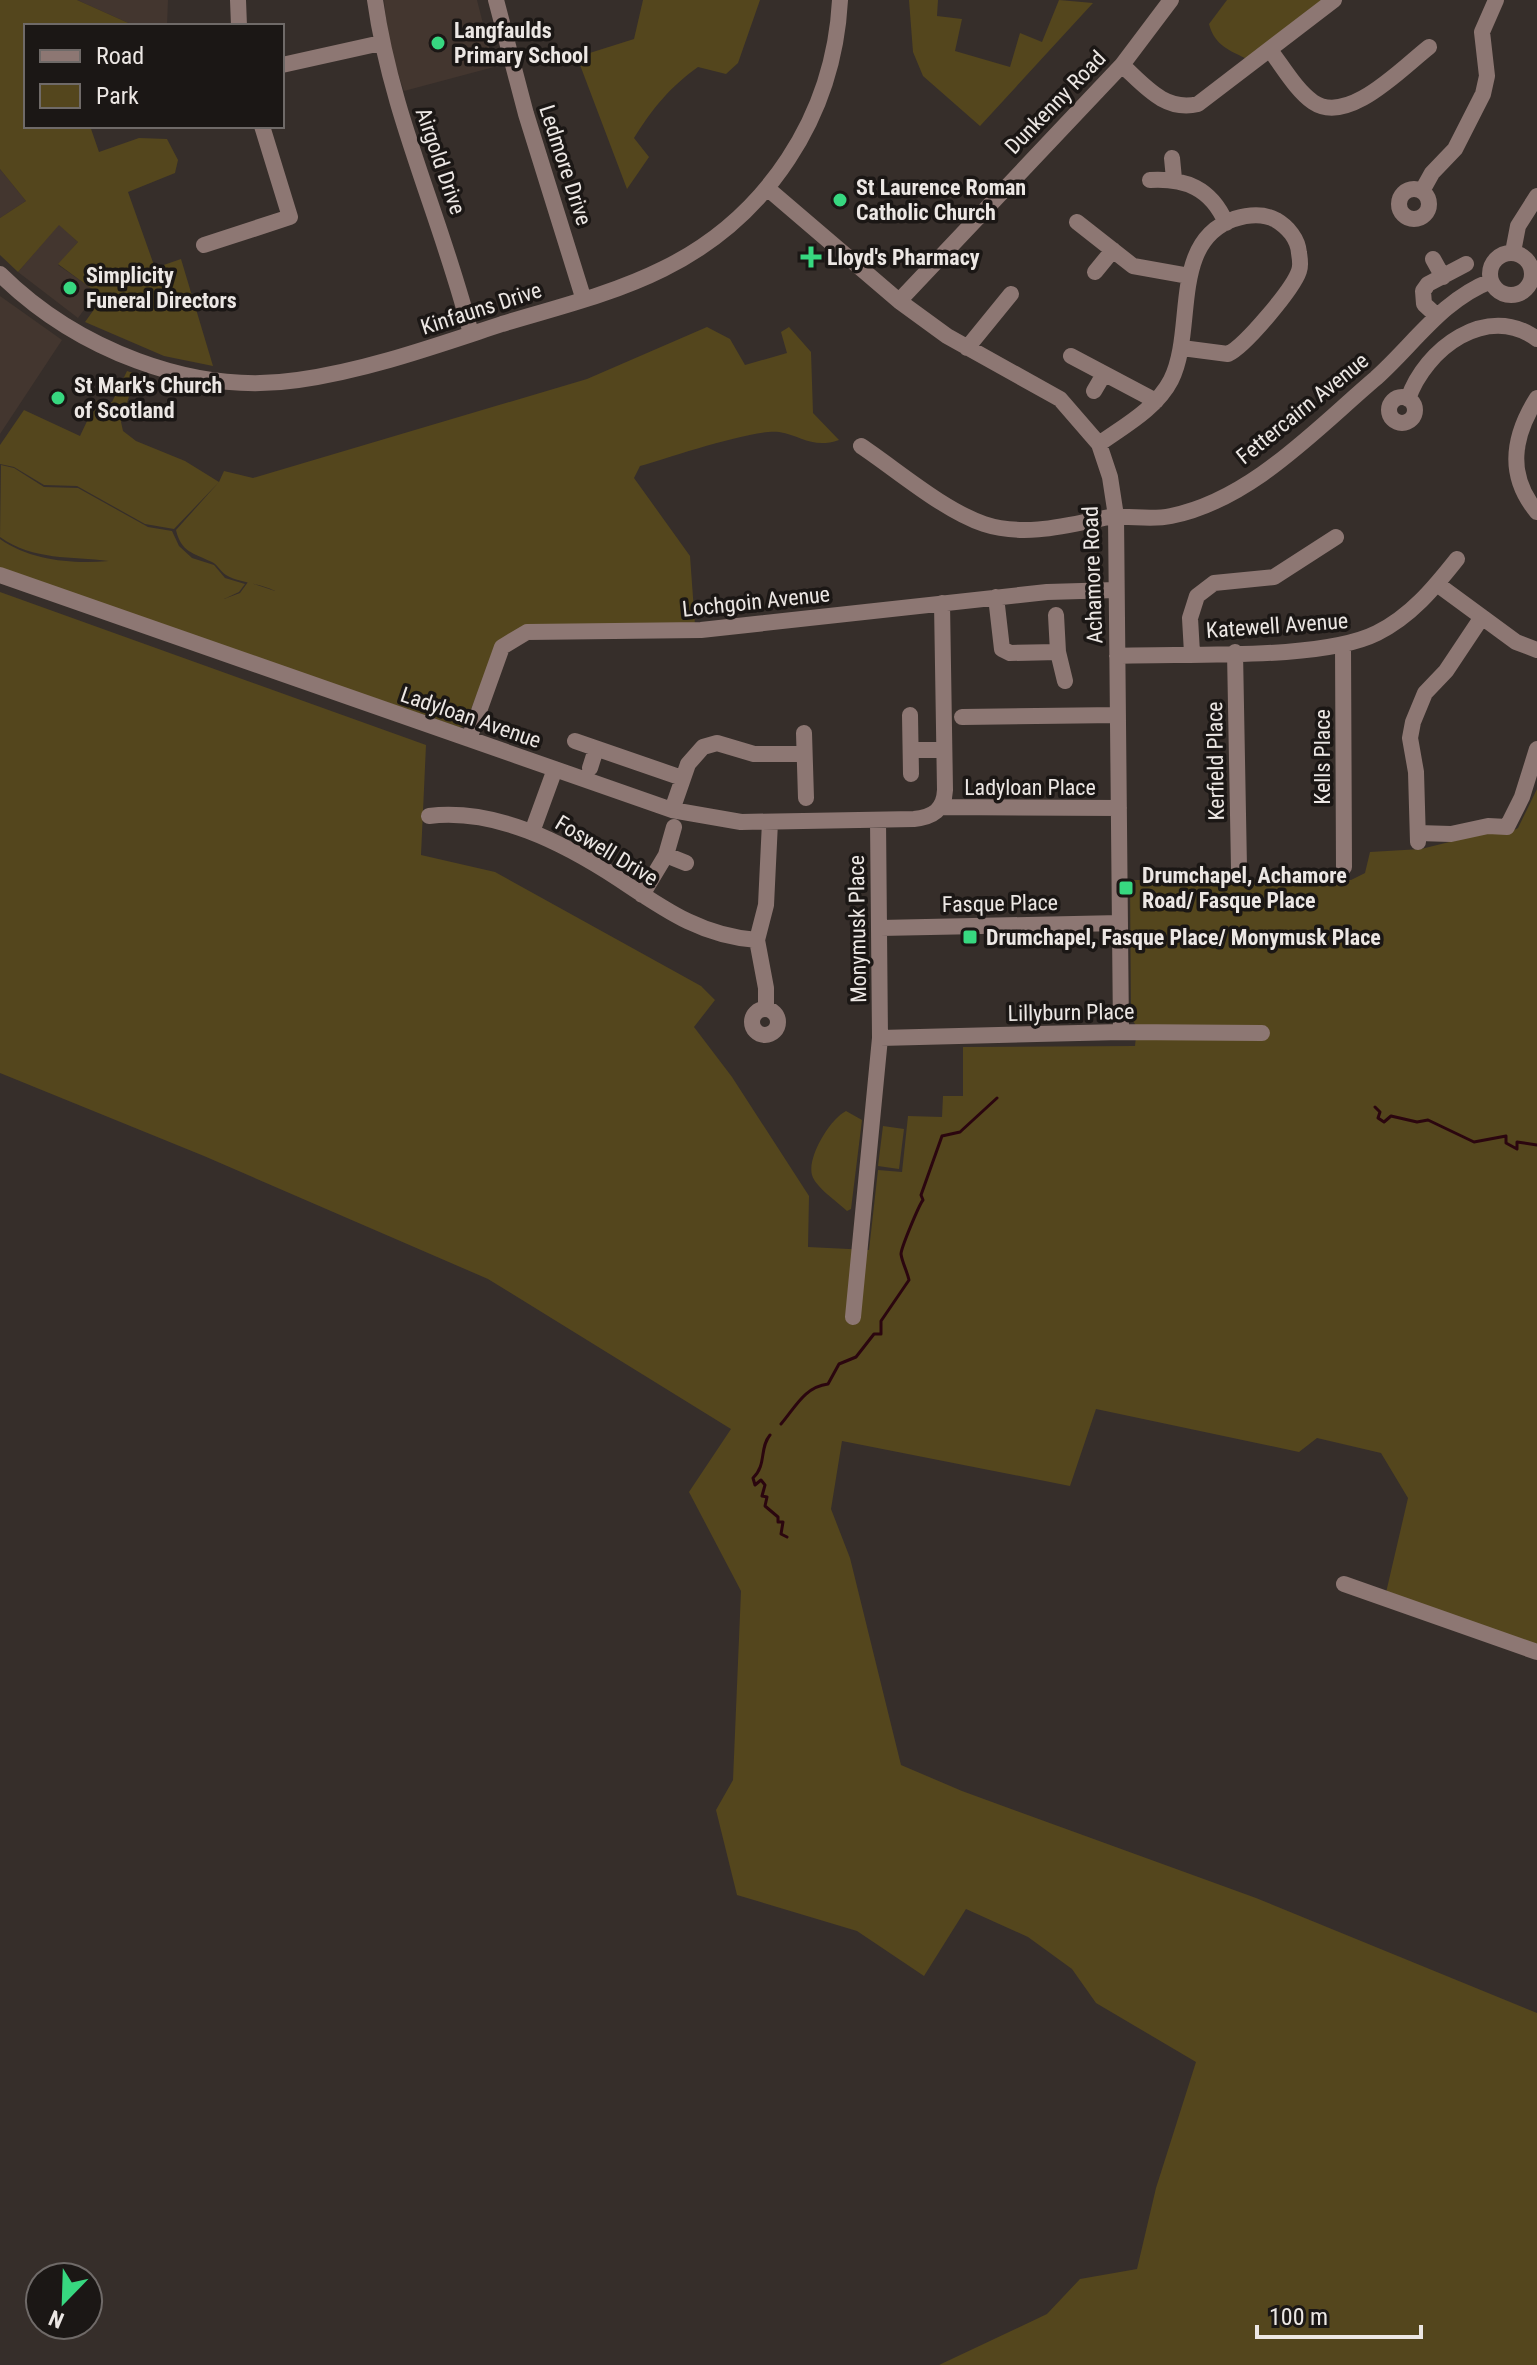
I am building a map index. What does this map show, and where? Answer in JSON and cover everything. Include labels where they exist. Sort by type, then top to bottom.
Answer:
[{"type":"street","points":[[238,0],[239,24]]},
{"type":"street","name":"Airgold Drive","points":[[375,0],[381,43],[456,273],[471,334]]},
{"type":"street","name":"Ledmore Drive","points":[[496,0],[526,114],[583,297]]},
{"type":"street","name":"Kinfauns Drive","points":[[0,274],[35,306],[105,347],[143,362],[220,380],[279,382],[312,378],[370,365],[471,334],[660,271],[690,255],[736,220],[767,188],[794,153],[817,109],[835,45],[840,0]]},
{"type":"street","name":"Dunkenny Road","points":[[899,301],[1122,65],[1171,0]]},
{"type":"street","points":[[1122,65],[1162,100],[1187,107],[1203,102],[1334,0]]},
{"type":"street","points":[[1422,191],[1432,173],[1455,149],[1483,94],[1487,76],[1482,32],[1496,0]]},
{"type":"street","points":[[284,65],[381,43]]},
{"type":"street","points":[[1270,50],[1310,100],[1333,109],[1356,103],[1429,47]]},
{"type":"street","points":[[204,245],[290,217],[263,128]]},
{"type":"street","points":[[1172,158],[1174,179]]},
{"type":"street","points":[[1150,180],[1174,179],[1205,193],[1219,208],[1226,223]]},
{"type":"street","name":"Achamore Road","points":[[767,188],[899,301],[967,348],[1060,399],[1099,444],[1110,477],[1116,516],[1121,1032]]},
{"type":"street","points":[[1513,252],[1518,226],[1537,196]]},
{"type":"street","points":[[1099,444],[1156,401],[1171,380],[1182,348],[1189,276],[1204,242],[1226,223],[1251,215],[1269,217],[1283,225],[1296,239],[1299,272],[1247,340],[1233,352],[1218,354],[1182,348]]},
{"type":"street","points":[[1077,222],[1138,268],[1189,276]]},
{"type":"street","points":[[1095,272],[1113,250]]},
{"type":"street","points":[[1513,252],[1530,264],[1533,286],[1512,295],[1499,291],[1491,281],[1494,261],[1513,252]]},
{"type":"street","points":[[1433,259],[1443,277]]},
{"type":"street","points":[[1437,316],[1424,304],[1422,296],[1428,284],[1466,264]]},
{"type":"street","name":"Fettercairn Avenue","points":[[861,446],[969,518],[1008,530],[1046,529],[1116,516],[1171,516],[1226,496],[1293,450],[1391,365],[1455,298],[1491,281]]},
{"type":"street","points":[[967,348],[1011,294]]},
{"type":"street","points":[[1408,399],[1417,376],[1432,358],[1456,339],[1480,327],[1512,328],[1537,339]]},
{"type":"street","points":[[1071,356],[1156,401]]},
{"type":"street","points":[[1094,391],[1104,374]]},
{"type":"street","points":[[1537,398],[1520,429],[1515,460],[1520,486],[1537,512]]},
{"type":"street","points":[[1192,653],[1190,618],[1197,596],[1214,583],[1274,577],[1336,537]]},
{"type":"street","name":"Katewell Avenue","points":[[1117,656],[1343,646],[1379,632],[1399,620],[1437,584],[1457,559]]},
{"type":"street","name":"Ladyloan Avenue","points":[[0,575],[672,810],[720,820],[770,822],[924,818],[940,808]]},
{"type":"street","points":[[1437,584],[1516,642],[1537,650]]},
{"type":"street","name":"Lochgoin Avenue","points":[[469,739],[497,656],[516,635],[543,631],[701,630],[996,597],[1116,590]]},
{"type":"street","points":[[996,597],[1002,649],[1010,653],[1058,652]]},
{"type":"street","points":[[940,808],[944,750],[942,603]]},
{"type":"street","points":[[1056,615],[1058,652],[1064,665],[1065,681]]},
{"type":"street","points":[[1482,617],[1446,671],[1425,693],[1413,722],[1410,738],[1416,772],[1418,838],[1511,824],[1537,749]]},
{"type":"street","name":"Kells Place","points":[[1343,646],[1344,867]]},
{"type":"street","name":"Kerfield Place","points":[[1235,652],[1239,868]]},
{"type":"street","points":[[910,715],[911,774]]},
{"type":"street","points":[[962,717],[1118,715]]},
{"type":"street","points":[[804,733],[806,798]]},
{"type":"street","points":[[575,741],[682,778]]},
{"type":"street","points":[[672,810],[682,778],[697,751],[717,743],[754,754],[804,754]]},
{"type":"street","points":[[590,768],[596,749]]},
{"type":"street","points":[[911,750],[944,750]]},
{"type":"street","points":[[532,832],[555,769]]},
{"type":"street","name":"Ladyloan Place","points":[[940,808],[1119,808]]},
{"type":"street","name":"Foswell Drive","points":[[429,816],[482,817],[532,832],[589,861],[697,927],[726,937],[757,940]]},
{"type":"street","name":"Monymusk Place","points":[[853,1317],[880,1038],[878,820]]},
{"type":"street","points":[[766,1009],[766,988],[757,940],[768,888],[770,822]]},
{"type":"street","points":[[642,895],[666,855],[674,827]]},
{"type":"street","points":[[666,855],[686,863]]},
{"type":"street","name":"Fasque Place","points":[[880,928],[1120,923]]},
{"type":"street","name":"Lillyburn Place","points":[[880,1038],[1121,1032],[1262,1033]]},
{"type":"street","points":[[1344,1584],[1537,1652]]},
{"type":"shaded area","points":[[77,0],[168,0],[167,24],[131,24]]},
{"type":"shaded area","name":"Langfaulds Primary School","points":[[384,0],[477,0],[494,67],[404,91],[389,47]]},
{"type":"shaded area","points":[[0,169],[26,201],[0,218]]},
{"type":"shaded area","points":[[59,224],[78,242],[58,265],[97,292],[78,318],[18,272]]},
{"type":"shaded area","points":[[0,296],[62,340],[0,434]]},
{"type":"green space","points":[[0,0],[77,0],[131,24],[24,24],[24,128],[91,128],[99,152],[139,138],[167,139],[178,160],[175,173],[128,192],[155,268],[181,259],[213,366],[164,356],[85,322],[103,297],[58,264],[78,242],[59,225],[18,272],[0,255],[0,218],[26,201],[0,169]]},
{"type":"green space","points":[[643,0],[760,0],[738,63],[726,74],[698,67],[662,99],[648,117],[634,138],[649,157],[627,189],[577,57],[634,39]]},
{"type":"green space","points":[[909,0],[938,0],[937,16],[962,19],[955,51],[1010,67],[1020,33],[1042,42],[1059,0],[1093,3],[980,126],[923,76],[913,52]]},
{"type":"green space","points":[[1227,0],[1324,0],[1249,60],[1215,38],[1209,24]]},
{"type":"green space","points":[[707,327],[730,339],[745,365],[787,353],[781,332],[789,327],[811,352],[813,413],[839,440],[822,443],[779,432],[751,434],[640,466],[634,478],[690,556],[695,625],[523,626],[498,643],[464,726],[459,727],[0,570],[0,539],[25,552],[53,559],[109,561],[39,554],[0,537],[1,465],[14,468],[44,487],[78,488],[148,527],[172,531],[179,546],[192,558],[214,565],[225,578],[245,584],[239,592],[224,599],[240,593],[248,582],[226,575],[214,563],[189,551],[181,543],[176,530],[219,482],[224,471],[253,478],[587,379]]},
{"type":"green space","points":[[127,371],[136,374],[121,422],[123,431],[136,441],[185,461],[219,482],[174,529],[145,524],[77,486],[44,485],[14,467],[0,464],[0,445],[24,410],[80,436],[97,400],[106,404],[112,402]]},
{"type":"green space","points":[[0,592],[426,745],[421,855],[495,872],[701,986],[715,1000],[694,1027],[732,1077],[809,1196],[808,1247],[869,1250],[878,1170],[902,1172],[908,1116],[942,1117],[943,1096],[963,1096],[963,1047],[1135,1046],[1137,1027],[1131,1018],[1130,880],[1351,880],[1365,873],[1370,852],[1421,849],[1494,831],[1509,833],[1518,828],[1537,789],[1537,1651],[1385,1597],[1408,1498],[1381,1453],[1317,1438],[1299,1452],[1096,1409],[1070,1486],[842,1441],[831,1509],[850,1558],[901,1765],[962,1791],[1256,1898],[1537,2013],[1537,2365],[939,2365],[1047,2314],[1080,2279],[1137,2269],[1156,2188],[1196,2062],[1096,2003],[1072,1969],[1028,1937],[966,1909],[924,1976],[857,1931],[737,1895],[716,1810],[733,1780],[741,1591],[689,1492],[731,1429],[488,1279],[204,1156],[0,1073]]},
{"type":"green space","points":[[846,1111],[862,1120],[851,1209],[847,1211],[818,1185],[811,1167],[821,1139]]},
{"type":"green space","points":[[883,1126],[904,1129],[899,1169],[878,1166]]},
{"type":"waterway","points":[[781,1424],[806,1394],[828,1384],[839,1364],[856,1357],[874,1334],[881,1334],[881,1321],[909,1280],[901,1254],[923,1200],[921,1195],[942,1136],[960,1132],[997,1098]]},
{"type":"waterway","points":[[1375,1107],[1380,1112],[1378,1118],[1384,1122],[1391,1116],[1417,1122],[1428,1120],[1474,1142],[1506,1136],[1506,1143],[1517,1149],[1517,1142],[1537,1145]]},
{"type":"waterway","points":[[770,1435],[760,1468],[753,1478],[755,1485],[761,1480],[765,1485],[762,1496],[767,1497],[765,1506],[778,1517],[778,1522],[783,1522],[781,1534],[787,1537]]},
{"type":"place","name":"Langfaulds Primary School","points":[[438,43]]},
{"type":"place","name":"St Laurence Roman Catholic Church","points":[[840,200]]},
{"type":"place","name":"Lloyd's Pharmacy","points":[[811,257]]},
{"type":"place","name":"Simplicity Funeral Directors","points":[[70,288]]},
{"type":"place","name":"St Mark's Church of Scotland","points":[[58,398]]},
{"type":"place","name":"Drumchapel, Achamore Road/ Fasque Place","points":[[1126,888]]},
{"type":"place","name":"Drumchapel, Fasque Place/ Monymusk Place","points":[[970,937]]}]
